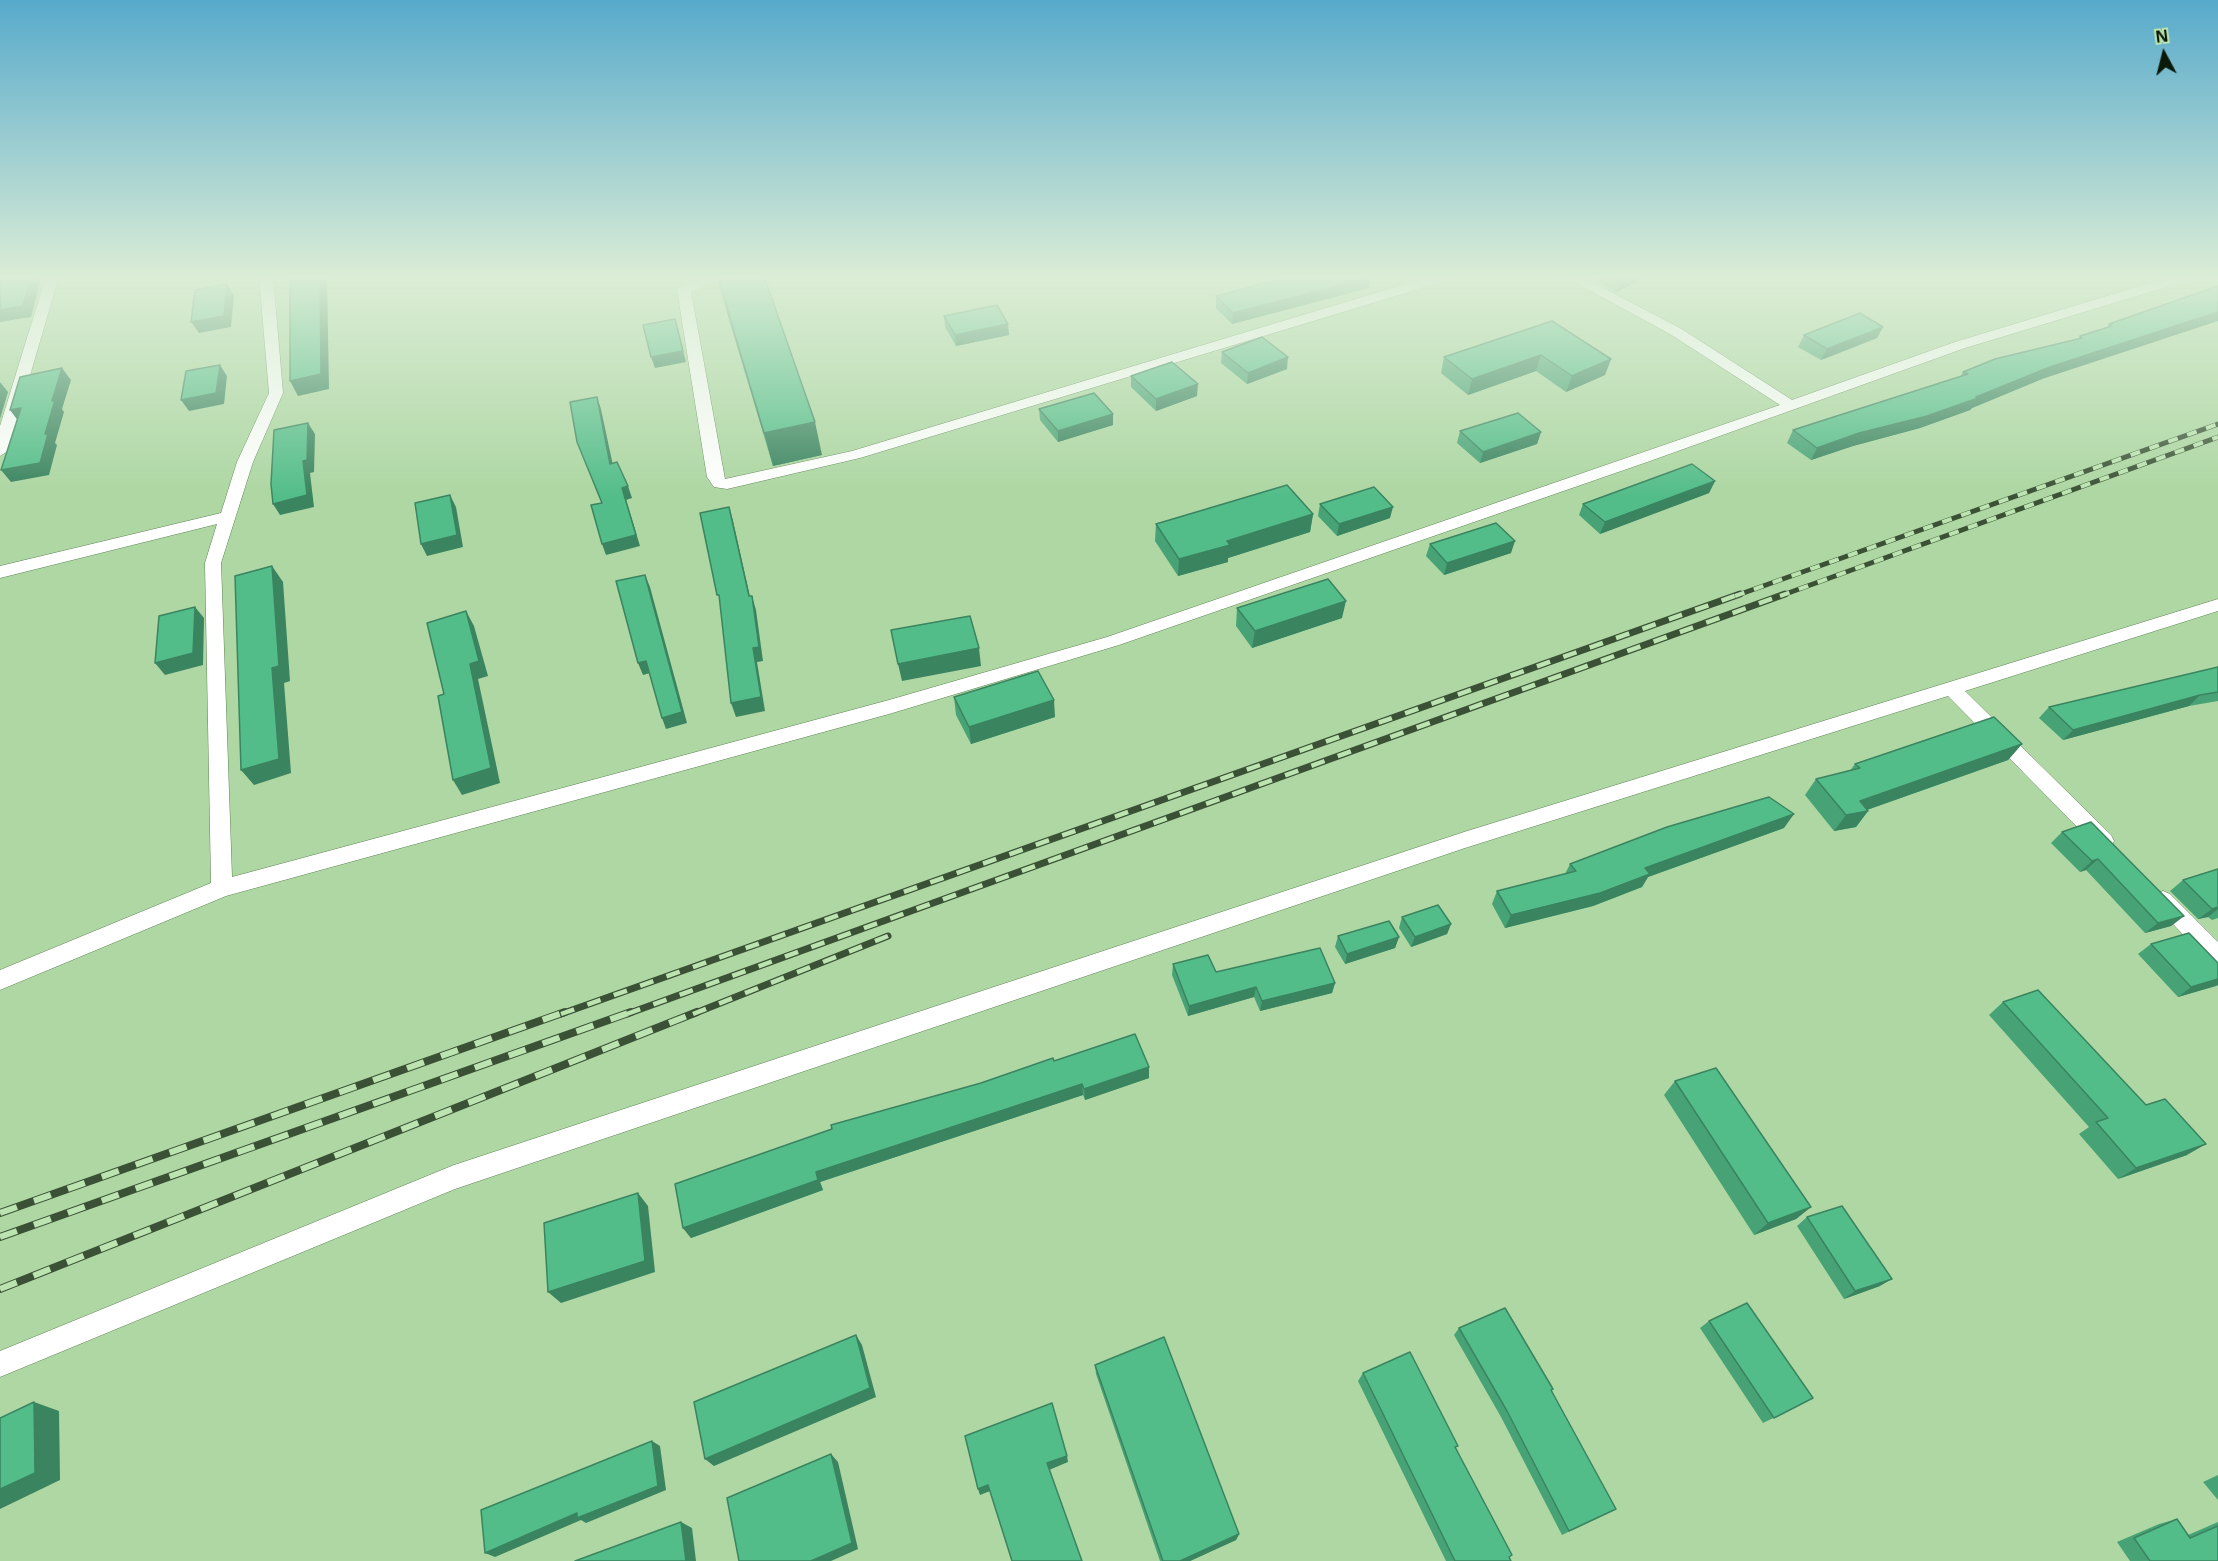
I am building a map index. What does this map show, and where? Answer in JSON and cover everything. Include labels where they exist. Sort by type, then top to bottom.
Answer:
[{"type":"street","points":[[0,451],[31,349]]},
{"type":"street","points":[[222,888],[213,563],[245,462],[276,393],[272,349]]},
{"type":"street","points":[[694,349],[715,477],[720,484],[855,455],[1206,349]]},
{"type":"street","points":[[1703,349],[1790,405]]},
{"type":"street","points":[[0,980],[222,888],[889,708],[1113,641],[1645,458],[1949,349]]},
{"type":"street","points":[[0,572],[228,516]]},
{"type":"street","points":[[0,1364],[454,1177],[1464,840],[2218,605]]},
{"type":"street","points":[[1951,688],[2118,855]]},
{"type":"street","points":[[2151,889],[2218,956]]},
{"type":"building","points":[[290,349],[321,349],[321,374],[290,381]]},
{"type":"building","points":[[649,349],[682,349],[683,351],[651,357]]},
{"type":"building","points":[[739,349],[789,349],[815,422],[764,433]]},
{"type":"building","points":[[1230,349],[1277,349],[1288,357],[1248,373],[1222,352]]},
{"type":"building","points":[[1468,349],[1595,349],[1611,359],[1572,376],[1541,355],[1472,379],[1444,357]]},
{"type":"building","points":[[2037,349],[2105,349],[2050,367],[1976,397],[1978,398],[1927,416],[1859,433],[1817,448],[1793,430],[1968,374],[1963,372],[1995,359]]},
{"type":"building","points":[[1172,362],[1198,384],[1156,399],[1131,376]]},
{"type":"building","points":[[220,365],[216,393],[181,400],[186,371]]},
{"type":"building","points":[[62,368],[52,401],[55,400],[45,434],[48,434],[40,463],[1,470],[21,408],[10,410],[20,377]]},
{"type":"building","points":[[1094,393],[1113,414],[1058,431],[1039,409]]},
{"type":"building","points":[[597,397],[610,464],[617,462],[628,486],[622,488],[636,535],[602,544],[591,505],[602,503],[577,442],[570,402]]},
{"type":"building","points":[[1518,413],[1541,432],[1483,452],[1460,431]]},
{"type":"building","points":[[308,423],[307,460],[303,461],[307,495],[273,504],[271,484],[274,430]]},
{"type":"building","points":[[1692,464],[1715,481],[1605,522],[1583,504]]},
{"type":"building","points":[[1287,485],[1313,514],[1227,541],[1230,545],[1179,559],[1156,524]]},
{"type":"building","points":[[1374,487],[1393,507],[1339,524],[1320,504]]},
{"type":"building","points":[[450,495],[457,535],[421,544],[415,503]]},
{"type":"building","points":[[729,507],[749,596],[752,596],[759,647],[753,648],[761,697],[731,703],[719,595],[717,595],[700,513]]},
{"type":"building","points":[[1496,523],[1515,541],[1447,563],[1430,544]]},
{"type":"building","points":[[272,566],[279,666],[272,668],[279,759],[241,770],[235,576]]},
{"type":"building","points":[[645,575],[682,712],[662,718],[646,661],[638,663],[616,581]]},
{"type":"building","points":[[1328,579],[1346,601],[1255,631],[1237,608]]},
{"type":"building","points":[[195,607],[193,653],[155,663],[159,616]]},
{"type":"building","points":[[466,611],[479,661],[470,664],[491,768],[453,780],[438,696],[444,694],[427,623]]},
{"type":"building","points":[[970,616],[979,648],[898,664],[891,630]]},
{"type":"building","points":[[2218,667],[2218,692],[2073,730],[2049,707]]},
{"type":"building","points":[[1038,671],[1054,700],[969,727],[954,697]]},
{"type":"building","points":[[1994,717],[2022,744],[1860,801],[1868,811],[1846,815],[1816,779],[1860,768],[1855,764]]},
{"type":"building","points":[[1769,797],[1794,814],[1645,868],[1650,874],[1600,893],[1511,915],[1497,891],[1576,871],[1570,864],[1667,827]]},
{"type":"building","points":[[2091,822],[2184,916],[2158,923],[2098,859],[2092,861],[2062,832]]},
{"type":"building","points":[[2218,869],[2218,907],[2212,909],[2183,880]]},
{"type":"building","points":[[1438,905],[1451,924],[1415,937],[1402,917]]},
{"type":"building","points":[[1389,921],[1399,937],[1347,954],[1338,936]]},
{"type":"building","points":[[2189,933],[2218,963],[2218,979],[2191,987],[2151,944]]},
{"type":"building","points":[[1320,948],[1335,983],[1262,1001],[1256,987],[1189,1006],[1173,964],[1208,955],[1216,972]]},
{"type":"building","points":[[2038,990],[2146,1105],[2165,1099],[2206,1144],[2136,1168],[2096,1122],[2108,1118],[2003,1002]]},
{"type":"building","points":[[1135,1034],[1149,1067],[1084,1089],[1082,1084],[816,1172],[818,1180],[683,1228],[675,1184],[832,1129],[831,1125],[981,1083],[1053,1058],[1054,1061]]},
{"type":"building","points":[[1716,1068],[1811,1207],[1768,1223],[1675,1081]]},
{"type":"building","points":[[638,1193],[645,1261],[548,1292],[544,1223]]},
{"type":"building","points":[[1842,1206],[1892,1279],[1855,1291],[1807,1217]]},
{"type":"building","points":[[1747,1303],[1813,1398],[1774,1418],[1709,1321]]},
{"type":"building","points":[[1505,1308],[1553,1389],[1551,1390],[1616,1509],[1569,1531],[1507,1411],[1459,1328]]},
{"type":"building","points":[[856,1335],[870,1388],[705,1459],[694,1402]]},
{"type":"building","points":[[1164,1337],[1239,1534],[1180,1561],[1163,1561],[1095,1365]]},
{"type":"building","points":[[1410,1352],[1458,1446],[1455,1447],[1512,1555],[1509,1557],[1511,1561],[1455,1561],[1363,1373]]},
{"type":"building","points":[[34,1402],[35,1473],[0,1489],[0,1418]]},
{"type":"building","points":[[1052,1403],[1067,1456],[1047,1463],[1082,1561],[1012,1561],[988,1485],[978,1489],[965,1436]]},
{"type":"building","points":[[652,1441],[658,1486],[577,1518],[577,1513],[485,1553],[481,1510]]},
{"type":"building","points":[[831,1454],[852,1543],[811,1561],[739,1561],[727,1498]]},
{"type":"building","points":[[2177,1519],[2190,1538],[2218,1526],[2218,1561],[2150,1561],[2134,1538]]},
{"type":"building","points":[[681,1522],[686,1561],[575,1561]]},
{"type":"railway","points":[[1735,596],[2218,424]]},
{"type":"railway","points":[[1780,596],[2218,437]]},
{"type":"railway","points":[[561,1014],[1740,594]]},
{"type":"railway","points":[[627,1014],[1785,594]]},
{"type":"railway","points":[[693,1014],[888,936]]},
{"type":"railway","points":[[0,1213],[565,1012]]},
{"type":"railway","points":[[0,1237],[631,1012]]},
{"type":"railway","points":[[0,1289],[697,1012]]}]
